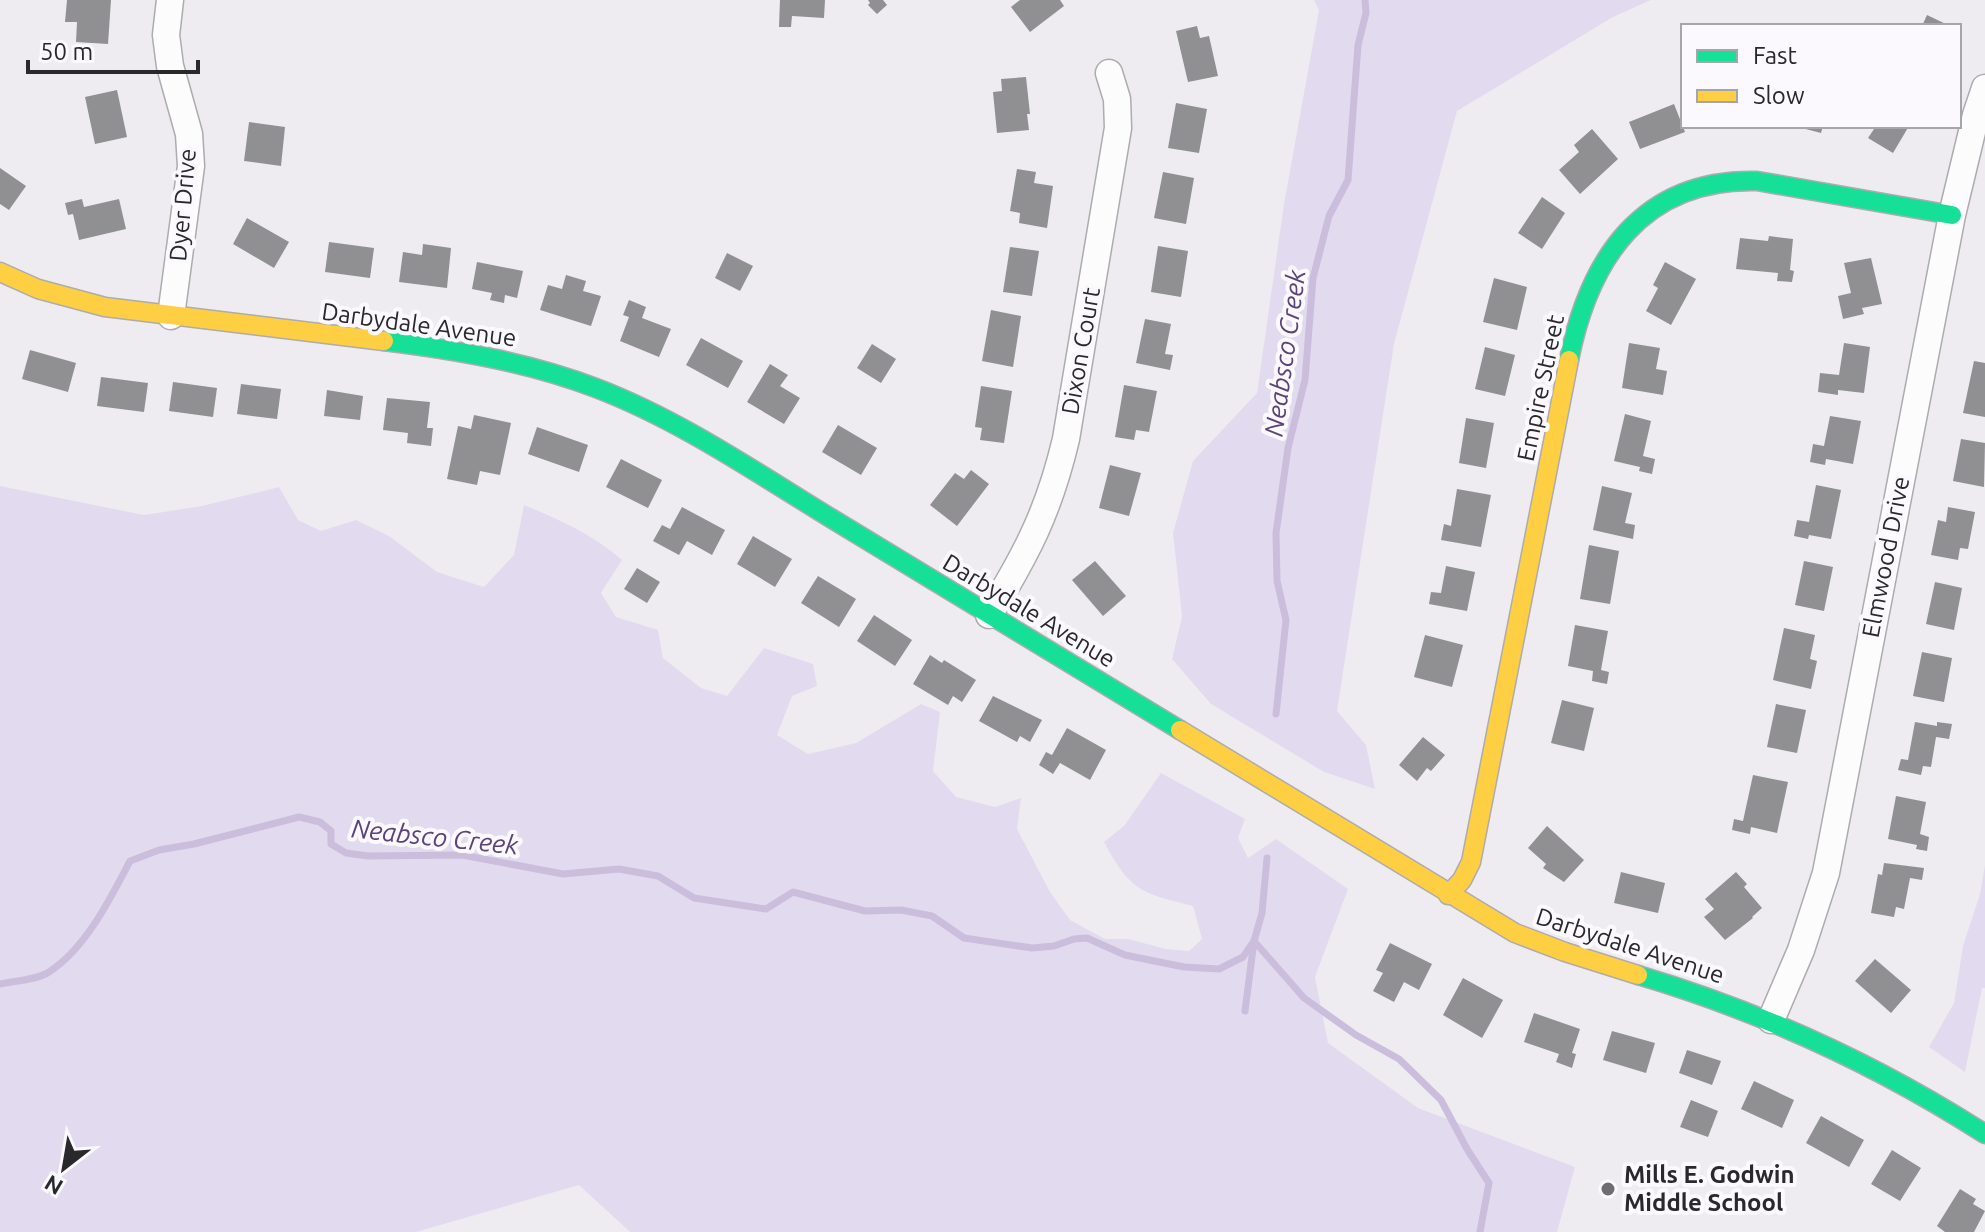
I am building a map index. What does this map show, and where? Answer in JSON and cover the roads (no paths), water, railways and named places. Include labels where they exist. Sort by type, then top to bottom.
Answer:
[{"type":"street","name":"Dyer Drive","points":[[170,0],[166,35],[170,66],[189,134],[191,166],[171,316]]},
{"type":"street","name":"Dixon Court","points":[[989,615],[1032,543],[1056,482],[1066,439],[1118,128],[1117,99],[1109,73]]},
{"type":"street","name":"Elmwood Drive","points":[[1771,1020],[1805,939],[1826,873],[1952,215],[1985,88]]},
{"type":"street","name":"Empire Street","points":[[1448,895],[1462,880],[1471,862],[1575,331],[1598,269],[1612,248],[1652,210],[1709,186],[1746,181],[1792,186],[1952,215]]},
{"type":"street","name":"Darbydale Avenue","points":[[0,272],[16,281],[105,307],[447,349],[517,362],[579,381],[681,429],[1515,933],[1551,949],[1771,1020],[1857,1059],[1985,1134]]},
{"type":"waterway","name":"Neabsco Creek","points":[[1276,714],[1286,620],[1277,581],[1276,533],[1288,448],[1305,380],[1313,278],[1329,216],[1348,180],[1358,45],[1366,13],[1365,0]]},
{"type":"waterway","name":"Neabsco Creek","points":[[0,984],[38,977],[62,962],[96,922],[130,861],[159,850],[299,817],[320,822],[331,831],[331,844],[346,853],[368,856],[462,855],[563,874],[619,869],[658,876],[694,898],[766,909],[793,892],[865,911],[901,910],[932,916],[964,938],[1032,948],[1087,938],[1125,955],[1184,967],[1219,969],[1243,957],[1254,941],[1262,913],[1267,858]]},
{"type":"waterway","points":[[1245,1011],[1254,941],[1304,998],[1356,1035],[1399,1059],[1441,1100],[1489,1183],[1480,1232]]},
{"type":"place","name":"Mills E. Godwin Middle School","points":[[1608,1189]]}]
